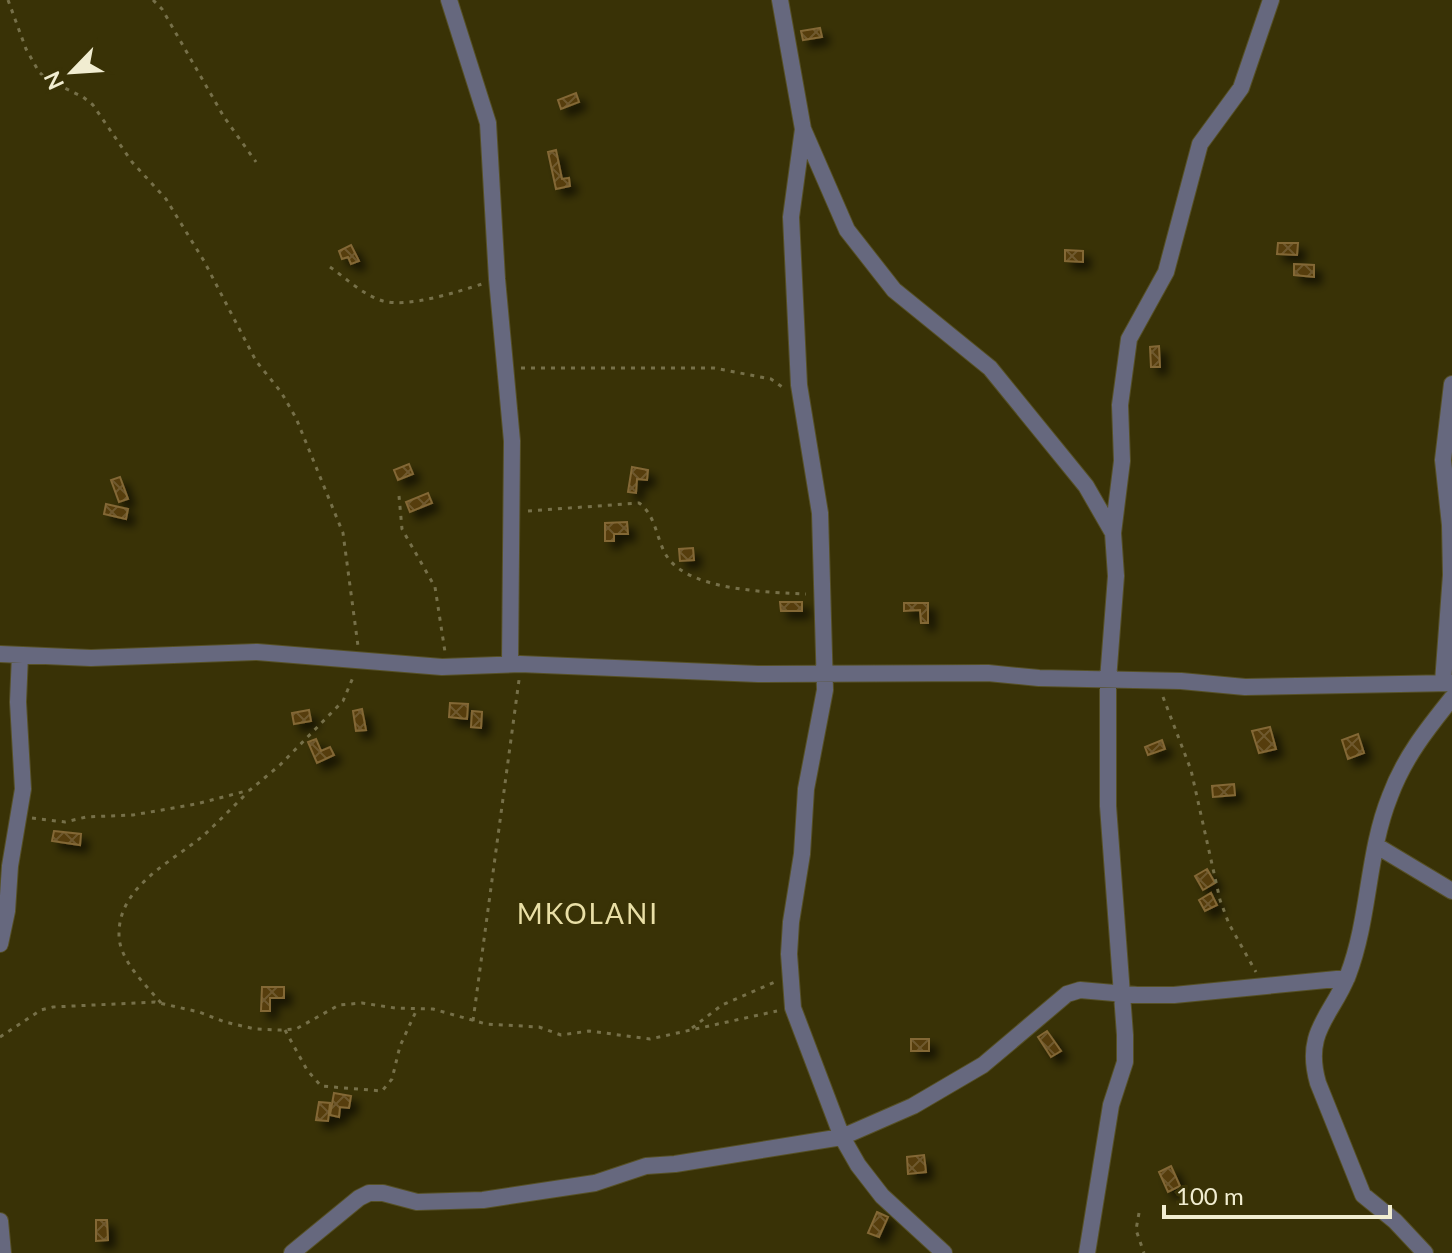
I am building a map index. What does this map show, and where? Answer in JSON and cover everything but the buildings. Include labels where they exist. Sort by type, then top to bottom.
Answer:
[{"type":"street","points":[[449,0],[488,123],[497,279],[512,441],[515,664]]},
{"type":"street","points":[[780,0],[803,129],[847,230],[894,290],[990,368],[1086,486],[1113,533]]},
{"type":"street","points":[[1087,1253],[1111,1105],[1125,1062],[1108,806],[1108,680],[1116,576],[1113,533],[1122,461],[1120,405],[1129,339],[1166,272],[1200,144],[1241,88],[1271,0]]},
{"type":"street","points":[[803,129],[791,217],[801,400],[820,513],[825,690],[806,789],[802,854],[791,922],[793,1008],[842,1137],[858,1165],[882,1196],[944,1253]]},
{"type":"street","points":[[0,654],[91,658],[257,652],[442,667],[515,664],[758,674],[988,673],[1245,687],[1448,682],[1450,525],[1443,460],[1452,384]]},
{"type":"street","points":[[0,944],[23,789],[18,702],[20,655]]},
{"type":"street","points":[[1425,1253],[1404,1230],[1363,1195],[1316,1075],[1314,1048],[1325,1015],[1347,978],[1359,941],[1388,798],[1412,749],[1452,698]]},
{"type":"street","points":[[1377,846],[1452,891]]},
{"type":"street","points":[[292,1253],[369,1193],[383,1193],[417,1202],[483,1200],[595,1183],[646,1166],[842,1137],[913,1106],[983,1065],[1067,994],[1080,990],[1174,995],[1347,978]]},
{"type":"street","points":[[0,1221],[3,1253]]},
{"type":"path","points":[[8,0],[26,49],[39,72],[93,105],[132,162],[166,199],[204,261],[256,361],[281,392],[296,418],[343,533],[358,637],[354,679],[343,701],[280,765],[202,836],[146,880],[130,897],[122,917],[118,937],[124,955],[161,1003]]},
{"type":"path","points":[[153,0],[162,9],[224,117],[256,162]]},
{"type":"path","points":[[330,267],[370,295],[395,303],[461,291],[497,279]]},
{"type":"path","points":[[506,367],[714,368],[771,379],[801,400]]},
{"type":"path","points":[[399,496],[402,529],[435,587],[446,646],[442,667]]},
{"type":"path","points":[[512,512],[639,503],[647,509],[669,560],[695,576],[721,587],[822,595]]},
{"type":"path","points":[[473,1021],[498,850],[515,664]]},
{"type":"path","points":[[1155,680],[1191,770],[1220,900],[1229,924],[1265,985]]},
{"type":"path","points":[[20,815],[41,821],[65,822],[86,817],[133,815],[196,804],[250,790]]},
{"type":"path","points":[[692,1028],[722,1005],[790,976]]},
{"type":"path","points":[[0,1037],[41,1010],[53,1007],[161,1003],[255,1029],[296,1029],[339,1005],[350,1003],[433,1009],[473,1021],[539,1027],[561,1035],[589,1031],[650,1039],[793,1008]]},
{"type":"path","points":[[285,1030],[307,1070],[321,1086],[382,1091],[392,1079],[400,1046],[417,1009]]},
{"type":"path","points":[[1139,1213],[1136,1230],[1144,1253]]},
{"type":"district","name":"MKOLANI","points":[[588,914]]}]
